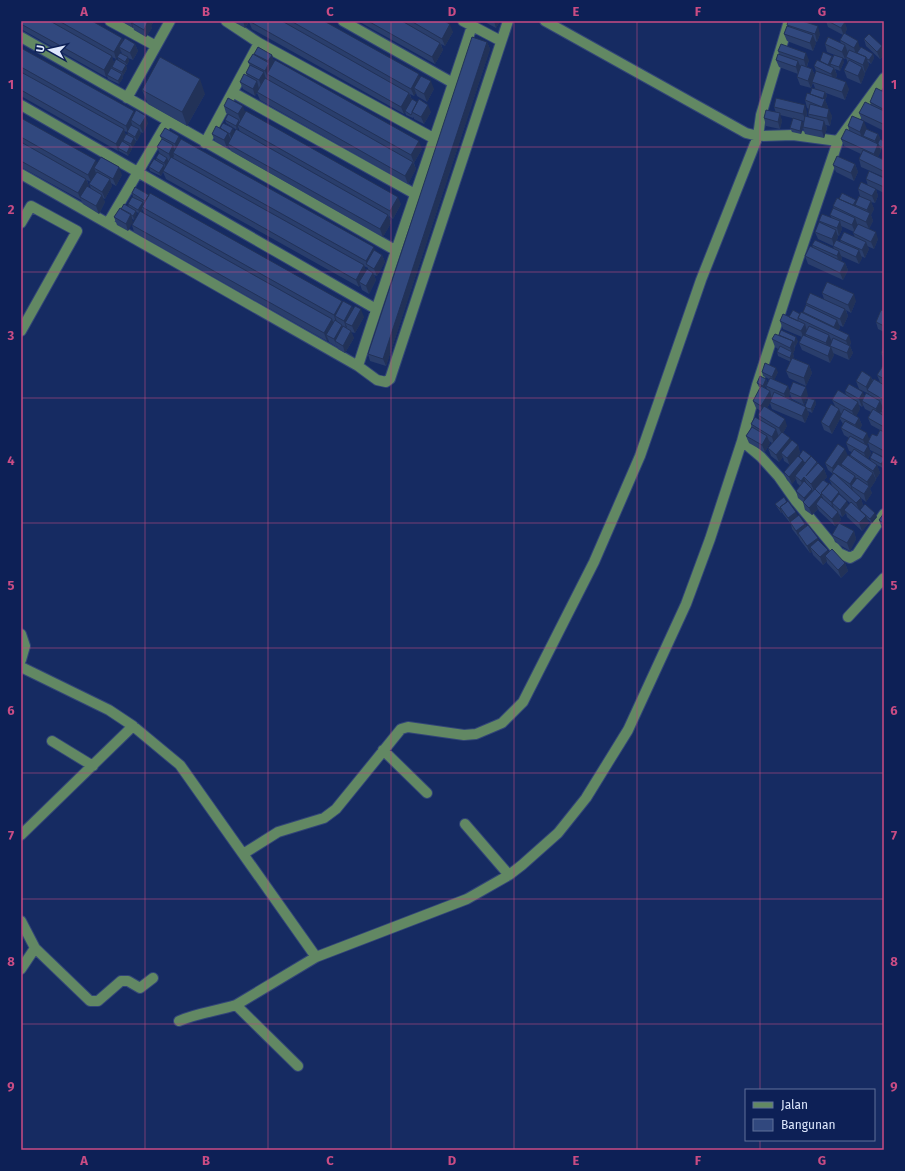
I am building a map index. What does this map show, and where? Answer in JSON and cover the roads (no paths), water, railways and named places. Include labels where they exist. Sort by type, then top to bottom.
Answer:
[{"type":"street","points":[[110,21],[156,46]]},
{"type":"street","points":[[127,98],[170,21]]},
{"type":"street","points":[[226,21],[259,43],[435,139]]},
{"type":"street","points":[[343,21],[453,83]]},
{"type":"street","points":[[21,174],[358,366],[380,381],[386,382],[390,379],[508,21]]},
{"type":"street","points":[[545,21],[746,133],[758,136],[793,135],[838,141]]},
{"type":"street","points":[[243,854],[278,832],[328,815],[336,809],[398,731],[405,727],[464,735],[481,732],[502,723],[523,702],[594,562],[640,456],[712,252],[758,136],[761,115],[789,21]]},
{"type":"street","points":[[358,366],[395,250],[435,139],[453,83],[467,24],[501,41]]},
{"type":"street","points":[[21,37],[395,250]]},
{"type":"street","points":[[205,143],[234,93],[259,43]]},
{"type":"street","points":[[179,1021],[194,1015],[236,1005],[316,957],[457,904],[509,875],[558,833],[572,818],[607,766],[628,730],[686,604],[710,539],[742,441],[757,384],[776,324],[838,141],[884,78]]},
{"type":"street","points":[[234,93],[415,194]]},
{"type":"street","points":[[21,104],[137,173],[376,309]]},
{"type":"street","points":[[108,223],[168,120]]},
{"type":"street","points":[[21,223],[31,206],[77,231],[21,331]]},
{"type":"street","points":[[742,441],[761,457],[779,477],[796,501],[839,553],[845,557],[850,558],[857,554],[884,514]]},
{"type":"street","points":[[848,617],[884,578]]},
{"type":"street","points":[[21,634],[25,646],[21,660]]},
{"type":"street","points":[[21,667],[109,710],[133,726],[180,765],[316,957]]},
{"type":"street","points":[[21,835],[133,726]]},
{"type":"street","points":[[52,741],[93,766]]},
{"type":"street","points":[[383,750],[427,793]]},
{"type":"street","points":[[465,824],[509,875]]},
{"type":"street","points":[[21,921],[35,948],[90,1001],[98,1001],[120,981],[128,981],[140,988],[153,978]]},
{"type":"street","points":[[21,969],[35,948]]},
{"type":"street","points":[[236,1005],[298,1066]]}]
